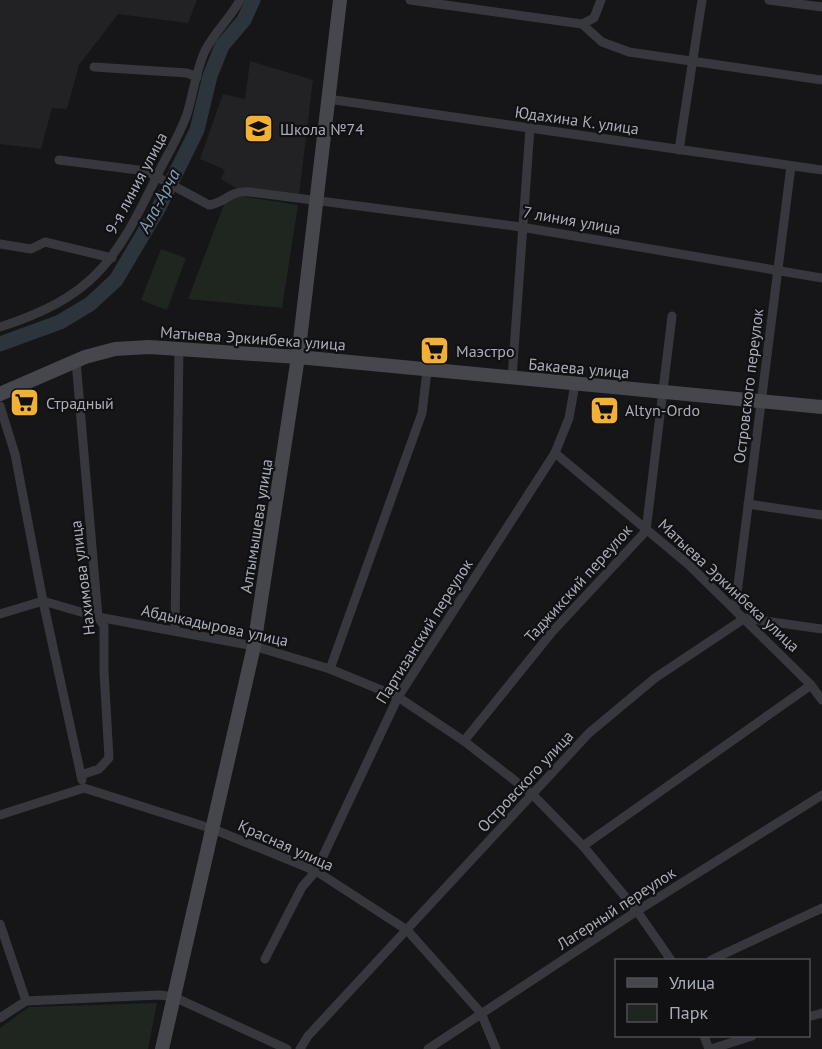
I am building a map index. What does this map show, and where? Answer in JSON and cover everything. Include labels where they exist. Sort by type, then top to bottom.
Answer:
[{"type":"main road","name":"Алтымышева улица","points":[[162,1049],[254,646],[298,357],[340,0]]},
{"type":"main road","name":"Матыева Эркинбека улица","points":[[0,394],[100,352],[130,348],[298,357],[512,378]]},
{"type":"main road","name":"Бакаева улица","points":[[512,378],[822,407]]},
{"type":"street","name":"9-я линия улица","points":[[0,327],[38,315],[58,305],[85,285],[112,258],[131,230],[182,127],[196,77],[211,40],[240,0]]},
{"type":"street","points":[[410,0],[582,24],[602,42],[629,52],[822,80]]},
{"type":"street","points":[[582,24],[594,18],[601,0]]},
{"type":"street","points":[[679,150],[702,0]]},
{"type":"street","points":[[769,0],[822,7]]},
{"type":"street","points":[[94,67],[187,74],[196,77]]},
{"type":"street","name":"Юдахина К. улица","points":[[328,99],[822,170]]},
{"type":"street","name":"Бакаева улица","points":[[512,378],[521,227],[530,128]]},
{"type":"street","points":[[59,159],[146,171],[157,178]]},
{"type":"street","name":"Островского переулок","points":[[735,609],[791,166]]},
{"type":"street","name":"7 линия улица","points":[[157,178],[209,205],[240,191],[521,227],[822,278]]},
{"type":"street","points":[[0,244],[31,249],[45,242],[112,258]]},
{"type":"street","name":"Таджикский переулок","points":[[464,741],[552,632],[646,531],[665,392],[672,316]]},
{"type":"street","points":[[175,629],[178,349]]},
{"type":"street","name":"Нахимова улица","points":[[75,361],[99,617],[104,627],[109,758],[99,769],[81,775]]},
{"type":"street","points":[[330,669],[422,413],[427,371]]},
{"type":"street","name":"Партизанский переулок","points":[[265,959],[302,887],[316,871],[399,697],[555,453],[569,418],[575,384]]},
{"type":"street","points":[[0,406],[15,454],[43,601],[84,788],[0,815]]},
{"type":"street","name":"Матыева Эркинбека улица","points":[[555,453],[745,618],[811,685],[822,700]]},
{"type":"street","points":[[748,504],[822,515]]},
{"type":"street","points":[[0,614],[43,601]]},
{"type":"street","name":"Абдыкадырова улица","points":[[43,601],[99,617],[175,629],[254,646],[330,669],[399,697],[464,741],[532,794],[583,846],[637,911],[670,959]]},
{"type":"street","points":[[745,618],[822,629]]},
{"type":"street","name":"Островского улица","points":[[300,1049],[308,1036],[589,733],[655,678],[745,618]]},
{"type":"street","points":[[583,846],[811,685]]},
{"type":"street","name":"Красная улица","points":[[84,788],[213,829],[316,871],[407,930],[481,1014],[496,1049]]},
{"type":"street","name":"Лагерный переулок","points":[[428,1049],[637,911],[822,795]]},
{"type":"street","points":[[713,959],[822,908]]},
{"type":"street","points":[[0,924],[26,1000]]},
{"type":"street","points":[[0,1018],[26,1000],[160,995],[174,997],[287,1049]]},
{"type":"street","points":[[710,1049],[746,1037]]},
{"type":"shaded area","points":[[0,0],[197,0],[188,23],[118,14],[79,65],[67,109],[52,108],[41,149],[0,144]]},
{"type":"shaded area","name":"Школа №74","points":[[250,61],[313,80],[299,195],[236,188],[221,179],[225,170],[200,159],[223,94],[245,99]]},
{"type":"green space","points":[[228,194],[298,205],[282,308],[188,299]]},
{"type":"green space","points":[[161,249],[186,258],[167,310],[141,300]]},
{"type":"green space","points":[[157,1003],[148,1049],[0,1049],[0,1028],[29,1007]]},
{"type":"waterway","name":"Ала-Арча","points":[[0,344],[60,322],[90,304],[116,280],[158,209],[197,130],[210,76],[222,46],[244,20],[253,0]]},
{"type":"place","name":"Школа №74","points":[[259,129]]},
{"type":"place","name":"Маэстро","points":[[435,351]]},
{"type":"place","name":"Страдный","points":[[25,403]]},
{"type":"place","name":"Altyn-Ordo","points":[[604,410]]}]
